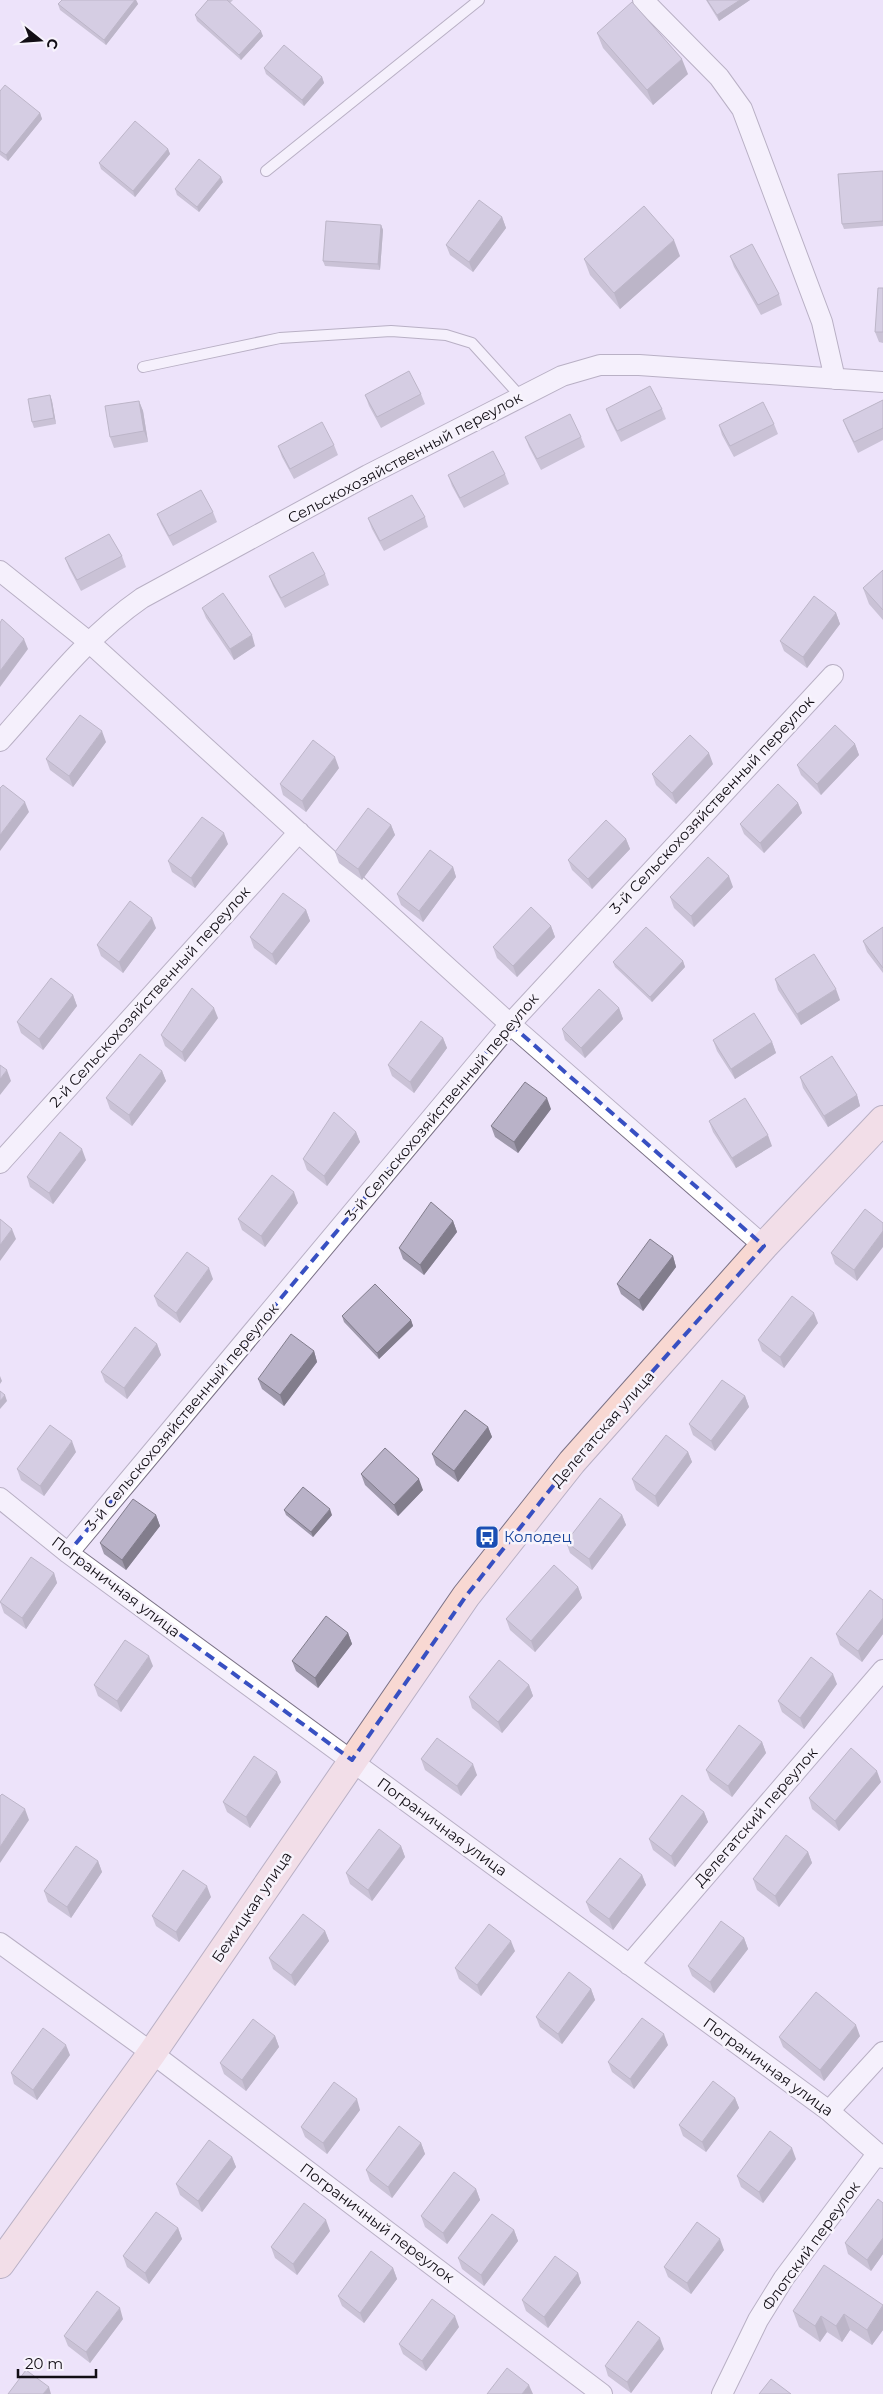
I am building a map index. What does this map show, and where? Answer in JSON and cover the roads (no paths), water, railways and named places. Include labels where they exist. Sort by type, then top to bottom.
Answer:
[{"type":"street","points":[[643,0],[719,77],[742,109],[822,322],[835,379]]},
{"type":"street","name":"Сельскохозяйственный переулок","points":[[0,741],[89,642],[117,615],[142,598],[368,476],[562,376],[600,365],[638,365],[883,382]]},
{"type":"street","points":[[0,571],[89,642],[510,1024],[764,1246]]},
{"type":"street","name":"3-й Сельскохозяйственный переулок","points":[[68,1553],[510,1024],[833,675]]},
{"type":"street","name":"2-й Сельскохозяйственный переулок","points":[[0,1163],[300,832]]},
{"type":"street","name":"Делегатская улица","points":[[352,1760],[466,1596],[572,1462],[764,1246],[883,1120]]},
{"type":"street","name":"Пограничная улица","points":[[0,1498],[68,1553],[829,2111],[880,2156]]},
{"type":"street","name":"Делегатский переулок","points":[[629,1965],[883,1670]]},
{"type":"street","name":"Бежицкая улица","points":[[0,2264],[152,2053],[352,1760]]},
{"type":"street","points":[[0,1942],[152,2053]]},
{"type":"street","points":[[829,2111],[883,2052]]},
{"type":"street","name":"Пограничный переулок","points":[[152,2053],[602,2394]]},
{"type":"street","name":"Флотский переулок","points":[[722,2394],[758,2320],[784,2278],[880,2156]]},
{"type":"lane","points":[[266,171],[479,0]]},
{"type":"lane","points":[[143,367],[280,338],[400,332],[446,335],[472,343],[521,397]]},
{"type":"place","name":"Колодец","points":[[487,1537]]}]
